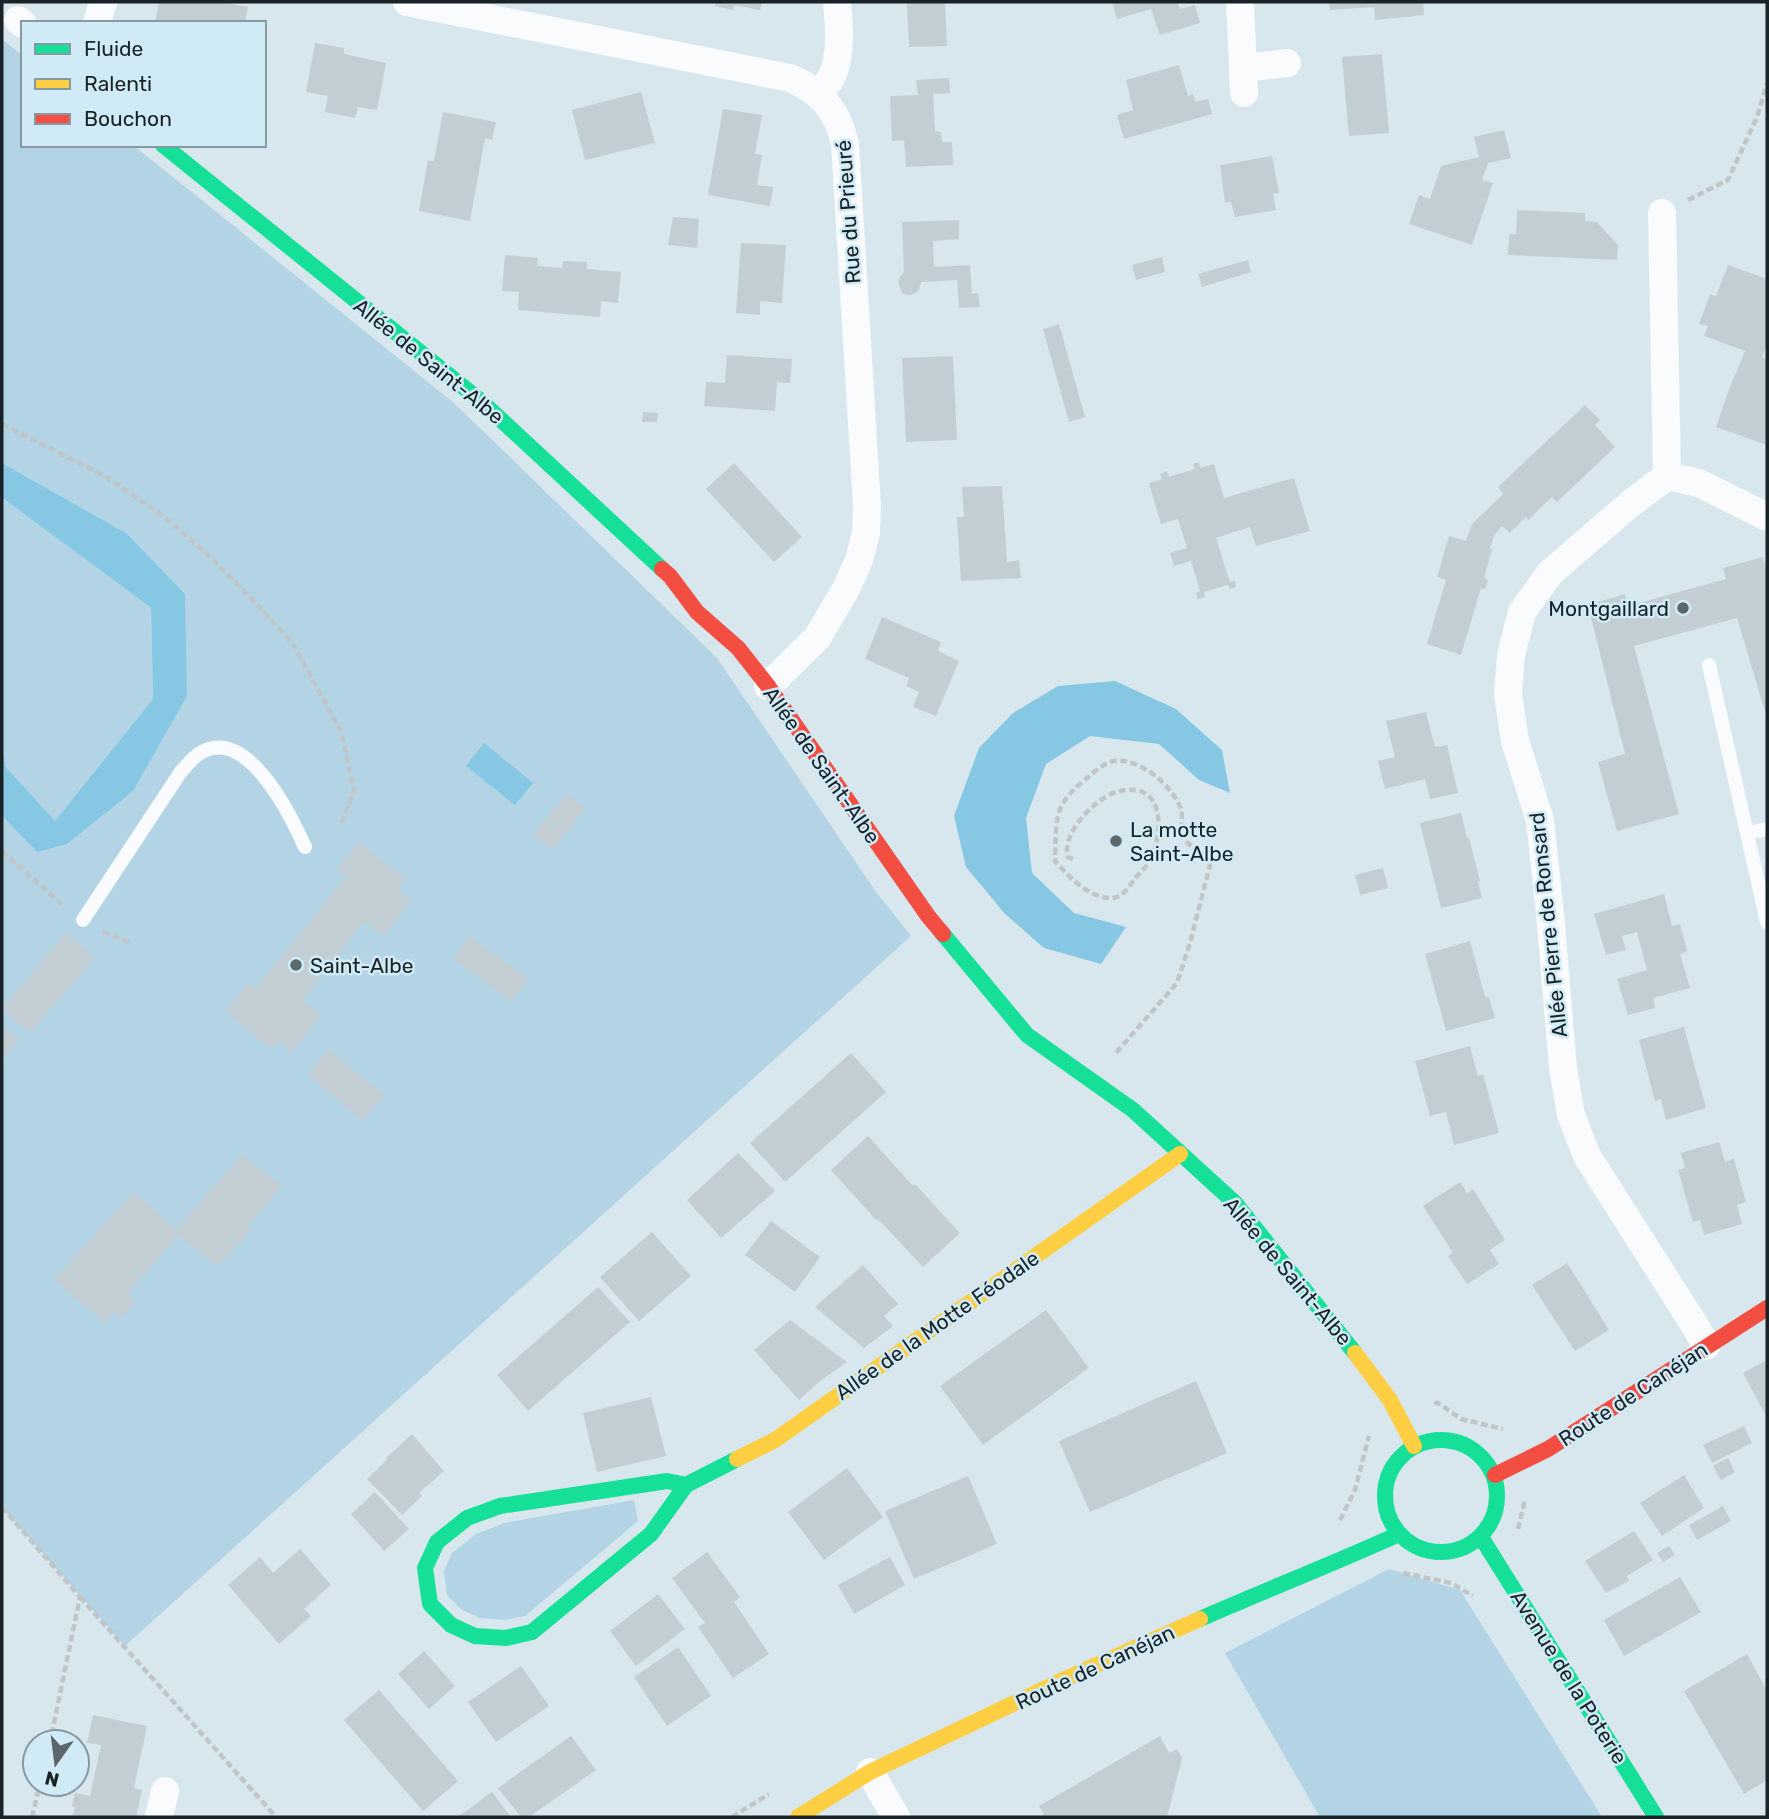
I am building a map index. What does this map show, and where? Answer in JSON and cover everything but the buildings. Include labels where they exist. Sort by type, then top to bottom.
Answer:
[{"type":"street","points":[[98,21],[103,2]]},
{"type":"street","name":"Rue du Prieuré","points":[[407,2],[790,78],[819,95],[835,115],[845,143],[866,493],[866,533],[859,560],[846,589],[817,638],[768,686]]},
{"type":"street","points":[[819,95],[832,76],[837,58],[837,2]]},
{"type":"street","points":[[1240,2],[1244,81],[1287,63]]},
{"type":"street","name":"Allée de Saint-Albe","points":[[165,147],[482,402],[670,576],[697,612],[738,648],[768,686],[928,916],[1027,1035],[1133,1110],[1235,1203],[1390,1400],[1414,1446]]},
{"type":"street","points":[[1662,213],[1667,476],[1699,483],[1767,517]]},
{"type":"street","name":"Allée Pierre de Ronsard","points":[[1667,476],[1550,573],[1522,612],[1511,655],[1508,694],[1515,741],[1540,820],[1563,1068],[1571,1115],[1587,1156],[1698,1329],[1706,1346]]},
{"type":"street","name":"Allée de la Motte Féodale","points":[[686,1485],[667,1481],[500,1506],[467,1518],[437,1542],[425,1568],[430,1604],[451,1625],[475,1636],[506,1638],[532,1632],[651,1534],[686,1485],[775,1440],[1180,1154]]},
{"type":"street","name":"Route de Canéjan","points":[[1495,1475],[1548,1449],[1767,1308]]},
{"type":"street","points":[[1432,1440],[1461,1443],[1485,1459],[1495,1475],[1497,1508],[1491,1524],[1466,1547],[1449,1552],[1430,1552],[1414,1546],[1399,1534],[1390,1520],[1385,1503],[1385,1486],[1390,1471],[1400,1456],[1414,1446],[1432,1440]]},
{"type":"street","name":"Route de Canéjan","points":[[798,1817],[870,1772],[1063,1680],[1399,1534]]},
{"type":"street","name":"Avenue de la Poterie","points":[[1481,1536],[1656,1817]]},
{"type":"street","points":[[870,1772],[896,1817]]},
{"type":"lane","points":[[1709,665],[1767,922]]},
{"type":"lane","points":[[83,920],[180,773],[195,756],[207,749],[220,747],[241,754],[264,776],[290,816],[305,847]]},
{"type":"lane","points":[[1747,833],[1767,829]]},
{"type":"path","points":[[1662,213],[1728,180],[1757,117],[1767,83]]},
{"type":"path","points":[[2,424],[105,476],[162,515],[204,551],[293,644],[341,731],[354,791],[340,826]]},
{"type":"path","points":[[1073,859],[1068,857],[1066,850],[1082,817],[1107,795],[1132,789],[1147,794],[1156,804],[1155,847],[1149,862],[1125,892],[1115,898],[1092,893],[1055,861],[1056,832],[1061,807],[1074,789],[1112,761],[1130,762],[1166,784],[1181,810],[1181,836],[1210,865],[1177,983],[1091,1081]]},
{"type":"path","points":[[1339,1522],[1355,1490],[1368,1437],[1390,1400],[1438,1404],[1461,1419],[1509,1431]]},
{"type":"path","points":[[2,1507],[276,1817]]},
{"type":"path","points":[[53,1728],[80,1597]]},
{"type":"path","points":[[732,1817],[779,1788]]},
{"type":"path","points":[[32,1817],[37,1798]]},
{"type":"shaded area","points":[[2,39],[21,54],[21,147],[135,147],[454,403],[717,658],[876,892],[911,936],[125,1646],[2,1508],[2,816],[37,852],[187,696],[126,533],[2,463]]},
{"type":"shaded area","points":[[4,499],[151,608],[153,699],[55,822],[6,767],[2,749]]},
{"type":"shaded area","points":[[634,1500],[638,1521],[525,1616],[504,1620],[480,1618],[462,1610],[447,1595],[444,1571],[452,1553],[476,1534],[504,1523]]},
{"type":"shaded area","points":[[1389,1569],[1460,1590],[1602,1817],[1320,1817],[1225,1653]]},
{"type":"water","points":[[2,463],[126,533],[185,594],[187,696],[133,791],[67,844],[37,852],[2,816],[2,749],[6,767],[55,821],[153,699],[151,608],[2,500]]},
{"type":"water","points":[[1115,681],[1176,709],[1222,750],[1230,793],[1199,780],[1159,744],[1090,736],[1046,764],[1026,818],[1032,873],[1074,913],[1126,927],[1101,964],[1044,948],[1005,914],[966,867],[954,816],[979,748],[1013,713],[1058,686]]},
{"type":"water","points":[[484,743],[533,783],[515,805],[466,766]]},
{"type":"traffic: fast","points":[[165,147],[482,402],[662,569]]},
{"type":"traffic: fast","points":[[943,934],[1027,1035],[1133,1110],[1235,1203],[1355,1353]]},
{"type":"traffic: fast","points":[[1441,1440],[1463,1444],[1481,1456],[1493,1474],[1497,1496],[1493,1518],[1481,1536],[1463,1548],[1441,1552],[1419,1548],[1401,1536],[1389,1518],[1385,1496],[1389,1474],[1401,1456],[1419,1444],[1441,1440]]},
{"type":"traffic: fast","points":[[686,1485],[667,1481],[500,1506],[467,1518],[437,1542],[425,1568],[430,1604],[451,1625],[475,1636],[506,1638],[532,1632],[651,1534],[686,1485],[737,1459]]},
{"type":"traffic: fast","points":[[1200,1619],[1399,1534]]},
{"type":"traffic: fast","points":[[1481,1537],[1656,1817]]},
{"type":"traffic: slow","points":[[737,1459],[775,1440],[1180,1154]]},
{"type":"traffic: slow","points":[[1355,1353],[1390,1400],[1414,1446]]},
{"type":"traffic: slow","points":[[798,1817],[870,1772],[1063,1680],[1200,1619]]},
{"type":"traffic: jam","points":[[662,569],[697,612],[738,648],[768,686],[943,934]]},
{"type":"traffic: jam","points":[[1495,1475],[1548,1449],[1767,1308]]},
{"type":"place","name":"Montgaillard","points":[[1683,608]]},
{"type":"place","name":"La motte Saint-Albe","points":[[1116,841]]},
{"type":"place","name":"Saint-Albe","points":[[296,965]]}]
